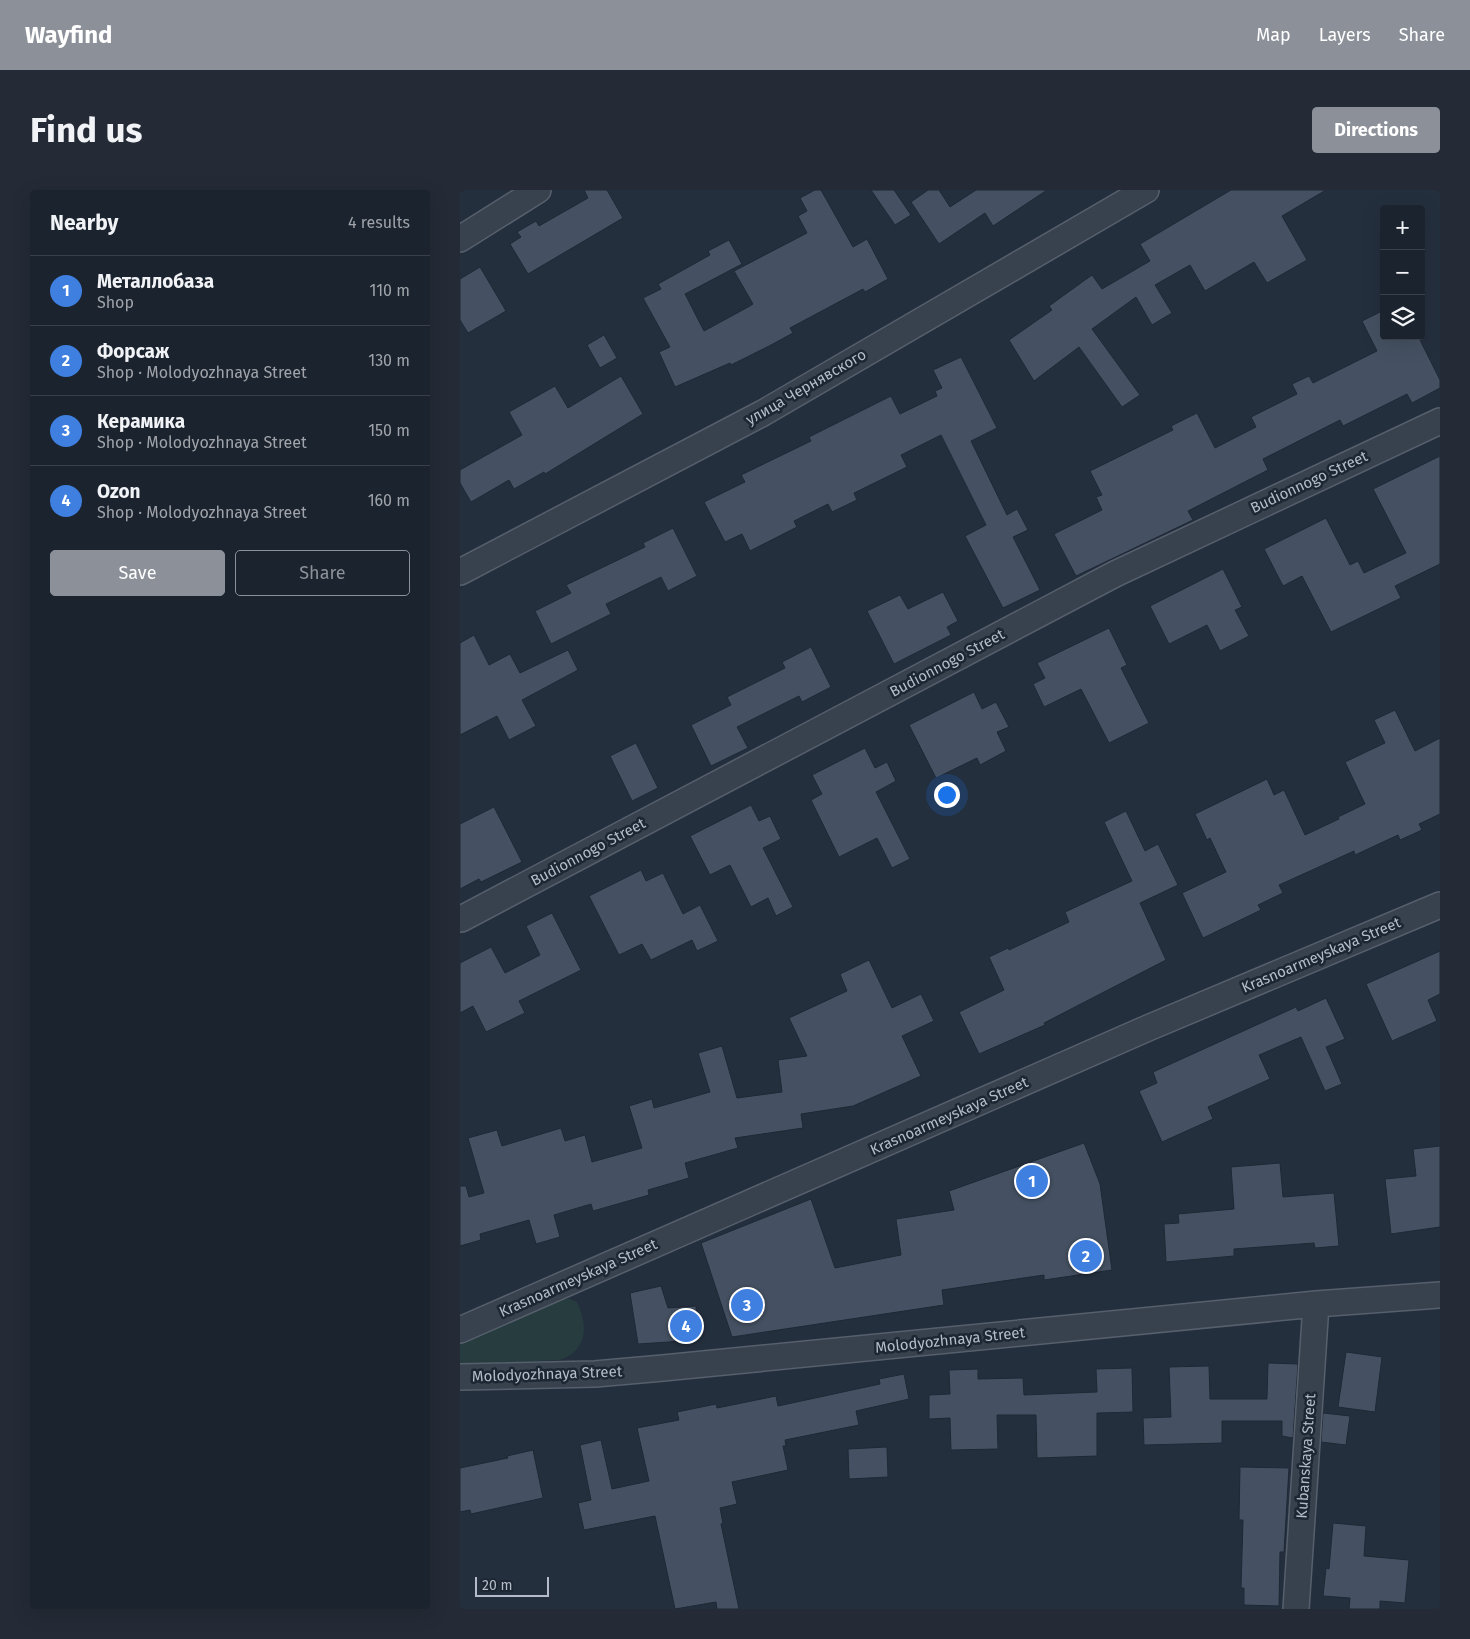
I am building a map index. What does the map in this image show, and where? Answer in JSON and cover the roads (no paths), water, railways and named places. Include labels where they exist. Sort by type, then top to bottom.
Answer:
[{"type":"street","points":[[460,238],[538,190]]},
{"type":"street","name":"улица Чернявского","points":[[460,572],[763,414],[1146,190]]},
{"type":"street","name":"Budionnogo Street","points":[[460,919],[1115,574],[1440,421]]},
{"type":"street","name":"Krasnoarmeyskaya Street","points":[[460,1330],[1148,1028],[1440,904]]},
{"type":"street","name":"Molodyozhnaya Street","points":[[460,1377],[595,1374],[1316,1304],[1440,1295]]},
{"type":"street","name":"Kubanskaya Street","points":[[1296,1609],[1316,1304]]},
{"type":"place","name":"Металлобаза","points":[[1032,1181]]},
{"type":"place","name":"Форсаж","points":[[1086,1256]]},
{"type":"place","name":"Керамика","points":[[747,1305]]},
{"type":"place","name":"Ozon","points":[[686,1326]]}]
